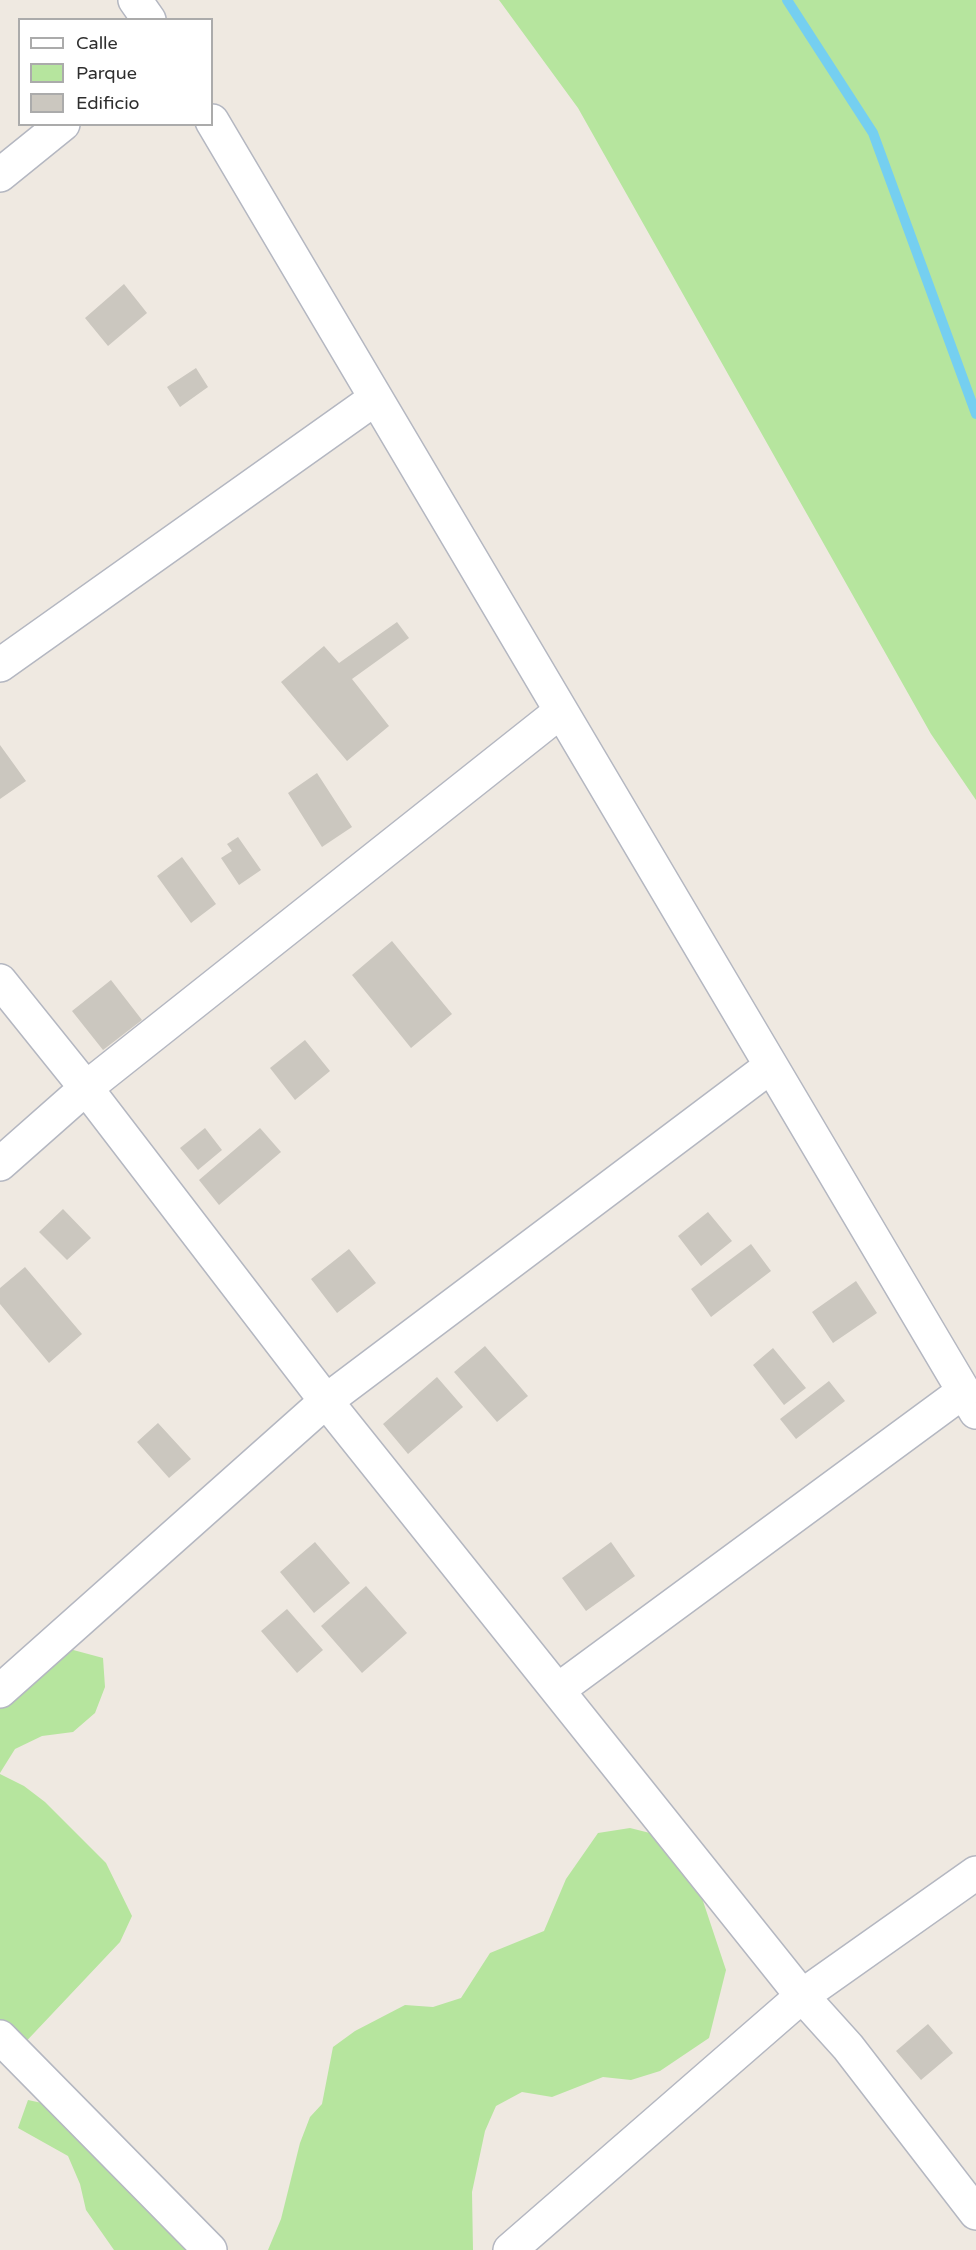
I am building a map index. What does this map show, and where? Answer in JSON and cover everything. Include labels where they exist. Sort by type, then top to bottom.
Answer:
[{"type":"street","points":[[135,0],[148,18]]},
{"type":"street","points":[[213,123],[970,1401],[558,1690]]},
{"type":"street","points":[[0,175],[61,126]]},
{"type":"street","points":[[0,665],[376,398]]},
{"type":"street","points":[[0,1164],[87,1088],[561,711]]},
{"type":"street","points":[[0,981],[87,1088],[326,1401],[802,1996],[848,2047],[976,2213]]},
{"type":"street","points":[[0,1691],[326,1401],[771,1066]]},
{"type":"street","points":[[510,2250],[802,1996],[976,1873]]},
{"type":"street","points":[[0,2037],[210,2250]]},
{"type":"green space","points":[[499,0],[976,0],[976,800],[931,734],[578,108]]},
{"type":"green space","points":[[51,1644],[103,1658],[105,1687],[95,1713],[73,1732],[42,1736],[15,1749],[0,1773],[0,1693]]},
{"type":"green space","points":[[0,1774],[24,1786],[45,1802],[106,1863],[132,1916],[120,1942],[18,2050],[0,2050]]},
{"type":"green space","points":[[630,1828],[658,1835],[696,1880],[726,1970],[709,2038],[660,2071],[631,2080],[603,2077],[552,2097],[522,2092],[496,2106],[485,2131],[472,2192],[473,2250],[268,2250],[281,2219],[300,2143],[310,2117],[322,2104],[333,2047],[355,2031],[405,2005],[433,2007],[461,1998],[490,1953],[544,1931],[566,1879],[598,1833]]},
{"type":"green space","points":[[28,2100],[56,2106],[221,2250],[114,2250],[86,2210],[80,2184],[68,2156],[18,2128]]},
{"type":"building","points":[[124,284],[147,313],[108,346],[85,318]]},
{"type":"building","points":[[196,368],[208,387],[180,407],[167,387]]},
{"type":"building","points":[[397,622],[409,638],[352,679],[389,726],[347,761],[281,682],[324,646],[339,663]]},
{"type":"building","points":[[0,745],[26,781],[0,799]]},
{"type":"building","points":[[317,773],[352,827],[322,847],[288,793]]},
{"type":"building","points":[[238,837],[261,870],[239,885],[221,858],[232,851],[227,844]]},
{"type":"building","points":[[182,857],[216,904],[191,923],[157,876]]},
{"type":"building","points":[[392,941],[452,1014],[411,1048],[352,975]]},
{"type":"building","points":[[111,980],[142,1020],[103,1050],[72,1011]]},
{"type":"building","points":[[305,1040],[330,1071],[295,1100],[270,1068]]},
{"type":"building","points":[[205,1128],[222,1150],[198,1170],[180,1148]]},
{"type":"building","points":[[260,1128],[281,1152],[219,1205],[199,1180]]},
{"type":"building","points":[[63,1209],[91,1238],[67,1260],[39,1232]]},
{"type":"building","points":[[708,1212],[732,1241],[701,1266],[678,1236]]},
{"type":"building","points":[[751,1244],[771,1271],[711,1317],[691,1289]]},
{"type":"building","points":[[349,1249],[376,1283],[337,1313],[311,1279]]},
{"type":"building","points":[[25,1267],[82,1334],[49,1363],[0,1304],[0,1288]]},
{"type":"building","points":[[856,1281],[877,1313],[833,1343],[812,1312]]},
{"type":"building","points":[[485,1346],[528,1396],[497,1422],[454,1372]]},
{"type":"building","points":[[773,1348],[806,1388],[784,1405],[753,1365]]},
{"type":"building","points":[[437,1377],[463,1407],[408,1454],[383,1424]]},
{"type":"building","points":[[829,1381],[845,1401],[796,1439],[780,1419]]},
{"type":"building","points":[[158,1423],[191,1459],[169,1478],[137,1442]]},
{"type":"building","points":[[315,1542],[350,1583],[314,1613],[280,1572]]},
{"type":"building","points":[[611,1542],[635,1576],[586,1611],[562,1578]]},
{"type":"building","points":[[366,1586],[407,1633],[362,1673],[321,1626]]},
{"type":"building","points":[[287,1609],[323,1650],[297,1673],[261,1631]]},
{"type":"building","points":[[928,2024],[953,2053],[921,2080],[896,2051]]},
{"type":"waterway","points":[[787,0],[873,133],[976,414]]}]
